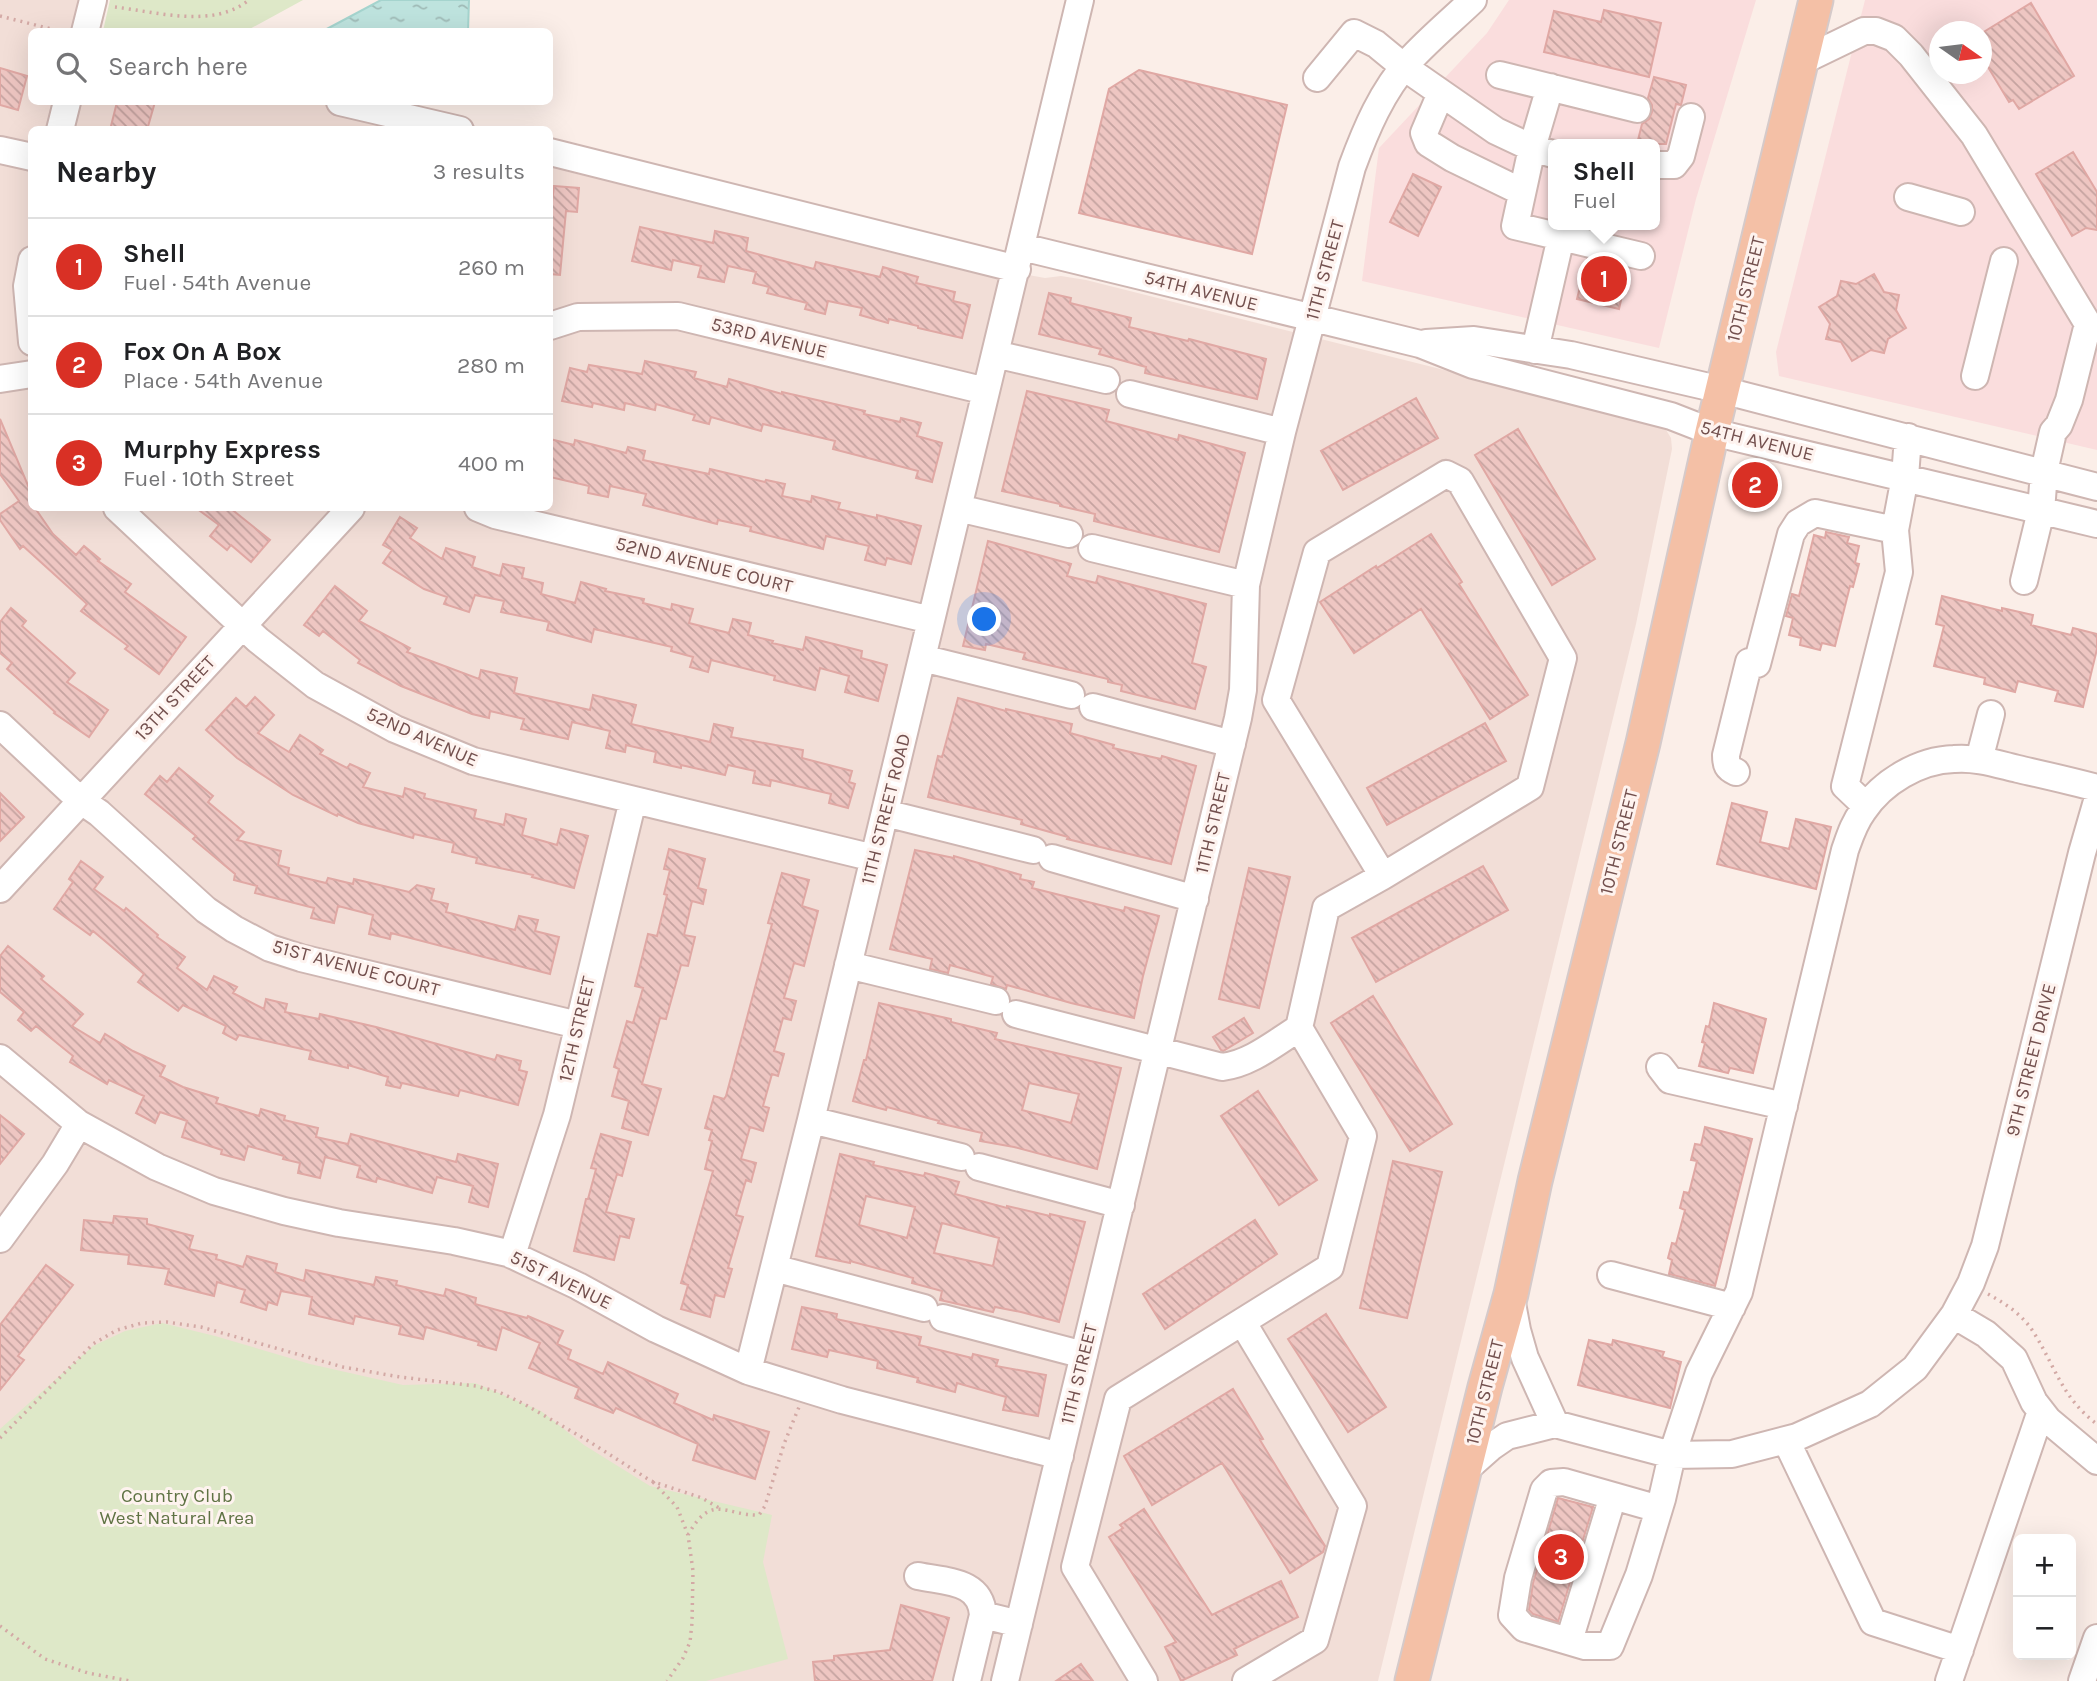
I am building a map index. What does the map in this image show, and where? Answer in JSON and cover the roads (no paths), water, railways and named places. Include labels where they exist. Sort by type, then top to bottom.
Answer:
[{"type":"main road","name":"10TH STREET","points":[[1412,1681],[1511,1294],[1535,1181],[1643,743],[1712,432],[1816,0]]},
{"type":"street","name":"11TH STREET ROAD","points":[[748,1371],[811,1120],[1080,0]]},
{"type":"street","name":"11TH STREET","points":[[1005,1681],[1232,744],[1243,691],[1246,585],[1282,432],[1352,167],[1367,127],[1381,100],[1404,67],[1473,0]]},
{"type":"street","points":[[88,28],[104,4]]},
{"type":"street","points":[[1802,61],[1864,31],[1875,31],[1894,38],[1912,55],[1974,135],[2092,321],[2069,400],[2068,436],[2051,474],[2024,582]]},
{"type":"street","points":[[1317,78],[1354,33],[1376,44],[1404,67],[1496,131],[1542,151]]},
{"type":"street","points":[[1500,75],[1637,109]]},
{"type":"street","points":[[1550,87],[1542,151],[1522,192],[1515,226],[1641,256]]},
{"type":"street","points":[[1441,93],[1424,133],[1428,143],[1452,158],[1522,192]]},
{"type":"street","points":[[61,126],[66,105]]},
{"type":"street","points":[[353,105],[443,126]]},
{"type":"street","points":[[1660,165],[1674,165],[1681,156],[1691,117]]},
{"type":"street","points":[[0,150],[28,157]]},
{"type":"street","name":"54TH AVENUE","points":[[553,153],[1019,258],[1313,318],[1420,344],[1474,365],[1671,416],[1712,432],[2097,524]]},
{"type":"street","points":[[1908,197],[1961,212]]},
{"type":"street","points":[[1535,350],[1560,237]]},
{"type":"street","points":[[1975,376],[2004,261]]},
{"type":"street","name":"53RD AVENUE","points":[[553,325],[578,317],[678,316],[986,391]]},
{"type":"street","name":"54TH AVENUE","points":[[1420,344],[1474,340],[1571,355],[1722,390],[2097,486]]},
{"type":"street","points":[[995,354],[1106,380]]},
{"type":"street","points":[[0,379],[28,375]]},
{"type":"street","points":[[1130,394],[1282,432]]},
{"type":"street","points":[[1867,806],[1845,786],[1899,572],[1895,530],[1905,477],[1908,437]]},
{"type":"street","points":[[1144,1681],[1075,1567],[1118,1399],[1330,1267],[1363,1136],[1299,1028],[1326,908],[1530,787],[1563,658],[1460,481],[1446,474],[1317,552],[1276,700]]},
{"type":"street","points":[[958,509],[1069,534]]},
{"type":"street","name":"52ND AVENUE","points":[[120,511],[258,640],[315,685],[395,729],[473,761],[874,858]]},
{"type":"street","name":"13TH STREET","points":[[0,889],[348,511]]},
{"type":"street","name":"52ND AVENUE COURT","points":[[485,511],[931,620]]},
{"type":"street","points":[[1737,772],[1726,765],[1726,755],[1791,534],[1798,523],[1815,513],[1895,530]]},
{"type":"street","points":[[1092,548],[1246,585]]},
{"type":"street","points":[[922,658],[1232,744]]},
{"type":"street","points":[[1243,691],[1276,700],[1383,876]]},
{"type":"street","points":[[1979,760],[1990,714]]},
{"type":"street","name":"51ST AVENUE COURT","points":[[0,725],[80,800],[99,813],[206,909],[234,929],[270,948],[301,958],[578,1025]]},
{"type":"street","points":[[1660,1508],[1564,1482],[1551,1483],[1544,1490],[1518,1578],[1512,1615],[1524,1628],[1585,1646],[1610,1646],[1639,1574],[1660,1508],[1672,1455],[1699,1373],[1739,1292],[1845,850],[1853,827],[1886,785],[1927,763],[1953,758],[1979,760],[2097,788]]},
{"type":"street","name":"12TH STREET","points":[[512,1255],[557,1115],[633,800]]},
{"type":"street","name":"9TH STREET DRIVE","points":[[1954,1315],[1971,1283],[1985,1246],[2097,801]]},
{"type":"street","points":[[885,813],[1042,854],[1195,899]]},
{"type":"street","points":[[848,965],[1222,1067],[1246,1061],[1299,1028]]},
{"type":"street","name":"51ST AVENUE","points":[[0,1058],[79,1124],[157,1167],[214,1191],[339,1223],[454,1241],[512,1255],[578,1286],[656,1329],[748,1371],[1058,1463],[1098,1481]]},
{"type":"street","points":[[1660,1067],[1670,1080],[1784,1107]]},
{"type":"street","points":[[811,1120],[1121,1205]]},
{"type":"street","points":[[0,1239],[55,1164],[79,1124]]},
{"type":"street","points":[[774,1268],[1084,1355]]},
{"type":"street","points":[[1611,1275],[1732,1307]]},
{"type":"street","points":[[1511,1294],[1525,1358],[1555,1424]]},
{"type":"street","points":[[1465,1470],[1507,1436],[1555,1424],[1672,1455],[1732,1454],[1797,1437],[1870,1404],[1915,1368],[1954,1315],[1986,1334],[2014,1359],[2034,1402],[2048,1420],[2097,1461]]},
{"type":"street","points":[[1242,1323],[1353,1506],[1315,1640],[1246,1681]]},
{"type":"street","points":[[1949,1681],[2041,1411]]},
{"type":"street","points":[[1786,1440],[1873,1622],[1960,1650]]},
{"type":"street","points":[[1569,1641],[1614,1496]]},
{"type":"street","points":[[918,1576],[967,1587],[976,1593],[982,1602],[983,1615],[967,1681]]},
{"type":"street","points":[[983,1615],[1019,1624]]},
{"type":"street","points":[[2082,1681],[2097,1638]]},
{"type":"water","points":[[381,0],[469,0],[468,28],[329,28]]},
{"type":"place","name":"Shell","points":[[1604,279]]},
{"type":"place","name":"Fox On A Box","points":[[1755,485]]},
{"type":"place","name":"Murphy Express","points":[[1561,1557]]},
{"type":"park label","name":"Country Club West Natural Area","points":[[177,1507]]}]
